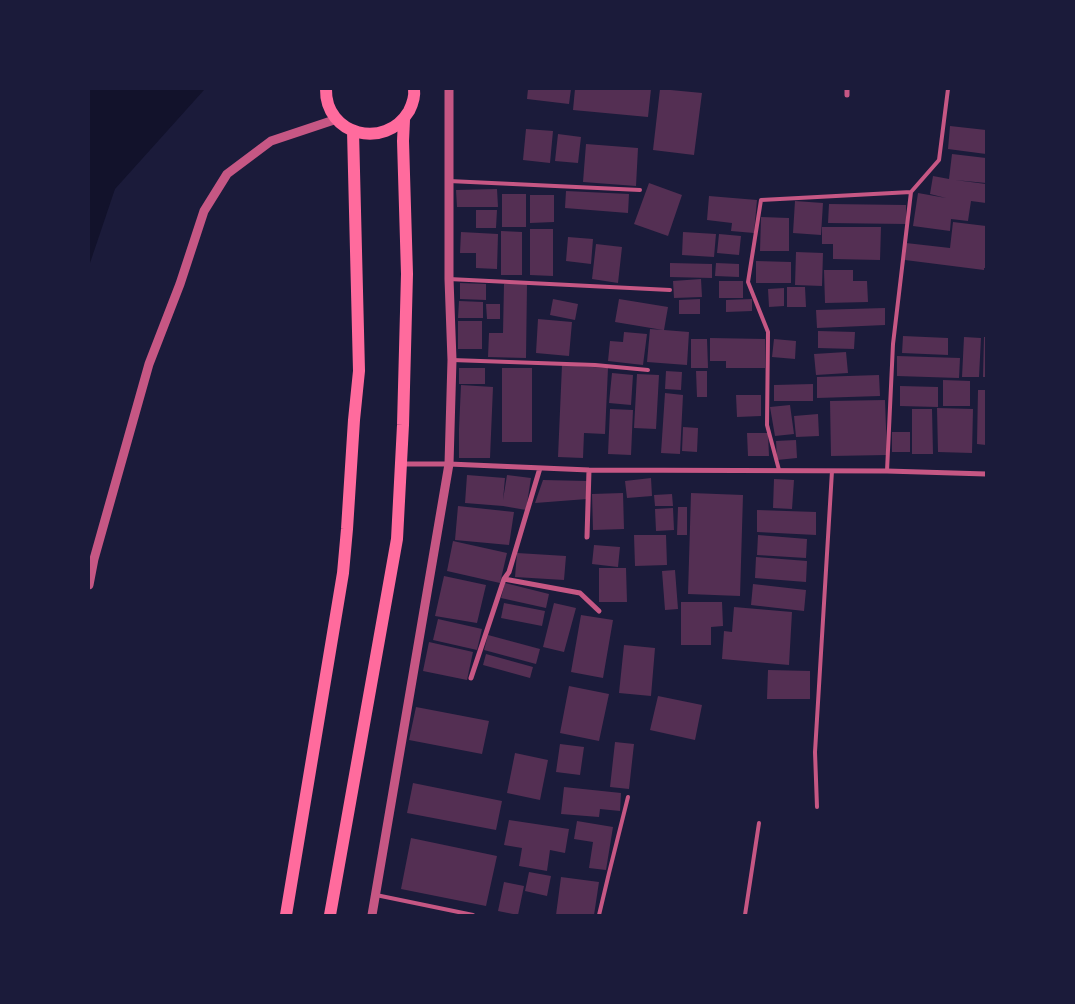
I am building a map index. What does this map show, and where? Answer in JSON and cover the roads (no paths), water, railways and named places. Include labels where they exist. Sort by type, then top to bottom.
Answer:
[{"type":"main road","points":[[326,89],[326,97],[336,119],[346,128],[370,135],[394,128],[404,120],[411,107],[414,89]]},
{"type":"main road","points":[[330,915],[396,539],[403,425],[407,274],[404,120]]},
{"type":"main road","points":[[286,915],[342,582],[348,529],[354,420],[359,371],[353,131]]},
{"type":"street","points":[[372,915],[449,464],[452,360],[449,279],[449,89]]},
{"type":"street","points":[[89,585],[91,561],[150,364],[180,284],[204,211],[227,174],[271,141],[336,119]]},
{"type":"street","points":[[401,464],[449,464],[589,470],[887,471],[986,474]]},
{"type":"street","points":[[471,678],[504,579],[509,572],[540,468]]},
{"type":"street","points":[[587,537],[589,470]]},
{"type":"street","points":[[504,579],[580,594],[599,611]]},
{"type":"lane","points":[[887,471],[893,344],[911,192],[939,160],[948,89]]},
{"type":"lane","points":[[449,181],[640,190]]},
{"type":"lane","points":[[780,470],[767,425],[768,332],[748,282],[761,200],[911,192]]},
{"type":"lane","points":[[449,279],[670,290]]},
{"type":"lane","points":[[452,360],[595,365],[648,370]]},
{"type":"lane","points":[[817,807],[815,752],[832,471]]},
{"type":"lane","points":[[599,915],[628,797]]},
{"type":"lane","points":[[745,915],[759,823]]},
{"type":"lane","points":[[376,895],[473,915]]}]
